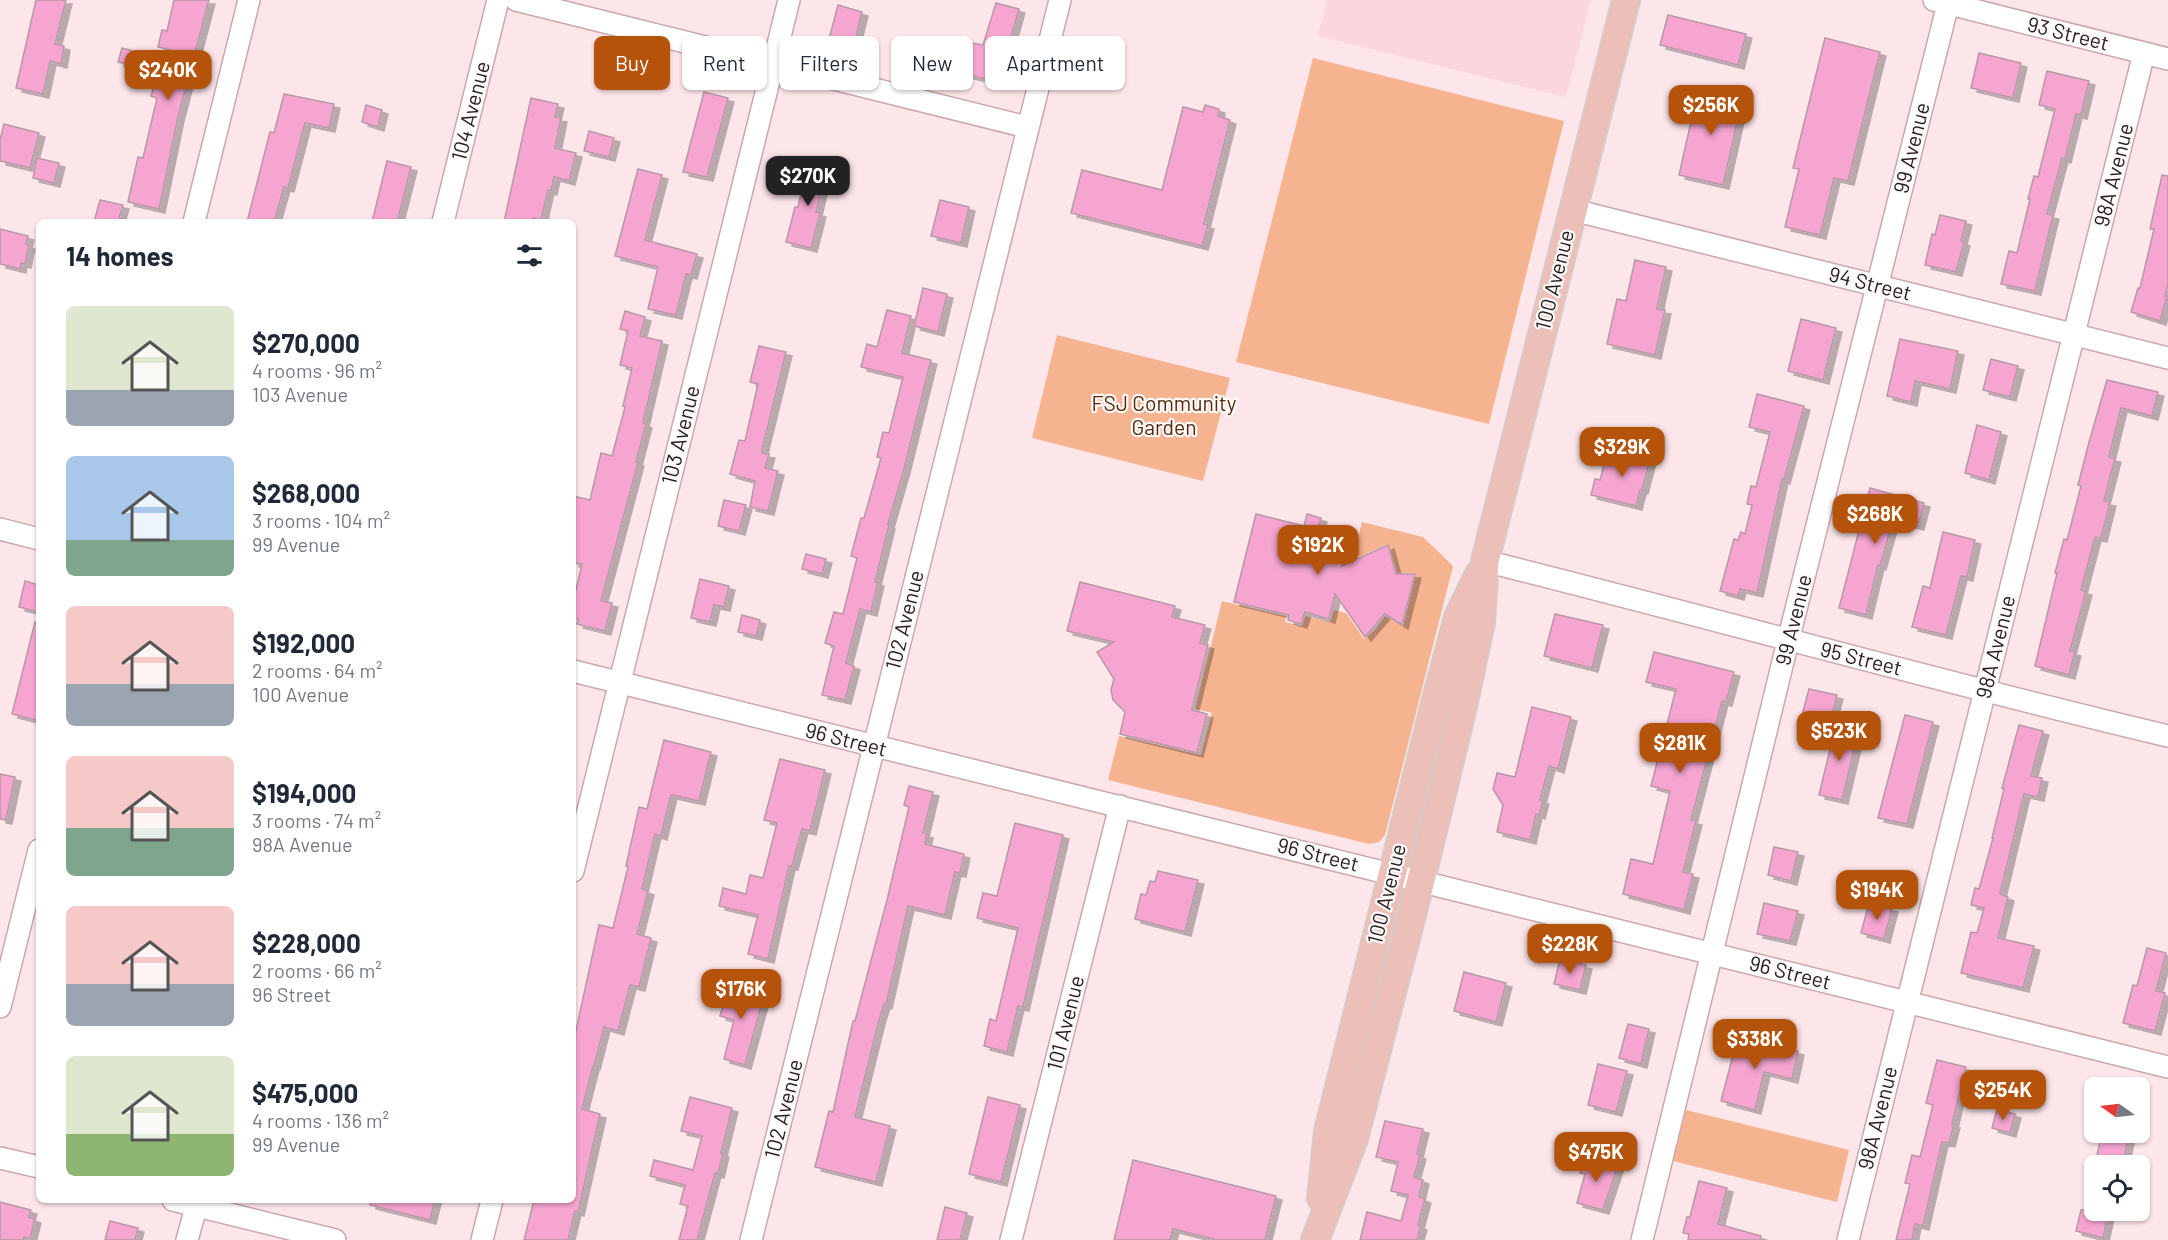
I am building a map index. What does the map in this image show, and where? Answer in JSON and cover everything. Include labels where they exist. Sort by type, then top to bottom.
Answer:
[{"type":"main road","name":"100 Avenue","points":[[1316,1237],[1354,1139],[1421,880],[1481,622],[1485,561],[1626,0]]},
{"type":"main road","name":"100 Avenue","points":[[1316,1237],[1328,1131],[1392,874],[1458,617],[1485,561]]},
{"type":"street","points":[[195,219],[249,0]]},
{"type":"street","name":"104 Avenue","points":[[444,219],[498,0]]},
{"type":"street","points":[[516,0],[1027,127]]},
{"type":"street","name":"103 Avenue","points":[[576,859],[789,0]]},
{"type":"street","name":"102 Avenue","points":[[751,1240],[1060,0]]},
{"type":"street","name":"93 Street","points":[[1944,1],[2168,59]]},
{"type":"street","name":"99 Avenue","points":[[1642,1240],[1877,286],[1944,1]]},
{"type":"street","name":"98A Avenue","points":[[1848,1240],[2144,53]]},
{"type":"street","name":"94 Street","points":[[1573,210],[2168,358]]},
{"type":"street","points":[[0,529],[36,538]]},
{"type":"street","name":"95 Street","points":[[1485,561],[1638,599],[1788,641],[2168,736]]},
{"type":"street","name":"96 Street","points":[[576,672],[2168,1067]]},
{"type":"street","name":"101 Avenue","points":[[1011,1240],[1120,806]]},
{"type":"street","points":[[0,1007],[36,862]]},
{"type":"street","points":[[0,1158],[36,1166]]},
{"type":"street","points":[[188,1240],[197,1203],[335,1240]]},
{"type":"street","points":[[482,1240],[491,1203]]},
{"type":"shaded area","points":[[1327,0],[1591,0],[1566,97],[1318,36]]},
{"type":"green space","points":[[1313,58],[1564,121],[1489,424],[1236,362]]},
{"type":"green space","name":"FSJ Community Garden","points":[[1057,335],[1230,378],[1203,481],[1032,438]]},
{"type":"green space","points":[[1362,522],[1423,537],[1453,566],[1385,835],[1379,842],[1369,844],[1108,780],[1119,736],[1201,755],[1212,713],[1195,709],[1222,601],[1286,616],[1285,622],[1302,626],[1305,616],[1330,622],[1334,610],[1346,613],[1364,639],[1375,630],[1385,616],[1403,626],[1416,573],[1397,573],[1388,544],[1359,557],[1355,550]]},
{"type":"green space","points":[[1686,1110],[1849,1150],[1837,1202],[1673,1161]]},
{"type":"building","points":[[36,0],[66,0],[55,44],[64,46],[61,64],[50,61],[43,94],[16,88]]},
{"type":"building","points":[[174,0],[209,0],[178,117],[159,209],[128,202],[138,157],[143,158],[157,98],[151,96],[155,82],[161,84],[171,50],[158,47],[162,30],[167,31]]},
{"type":"building","points":[[996,3],[1019,9],[1011,36],[986,36]]},
{"type":"building","points":[[838,5],[862,12],[856,36],[830,36]]},
{"type":"building","points":[[1668,15],[1746,34],[1738,65],[1660,45]]},
{"type":"building","points":[[1825,38],[1880,52],[1848,181],[1834,178],[1820,235],[1785,227],[1799,169],[1793,168]]},
{"type":"building","points":[[985,39],[985,79],[973,76],[973,43],[983,45]]},
{"type":"building","points":[[122,48],[141,53],[137,67],[118,62]]},
{"type":"building","points":[[1979,53],[2021,63],[2013,98],[1971,88]]},
{"type":"building","points":[[2047,71],[2089,81],[2081,115],[2076,114],[2065,159],[2062,158],[2047,214],[2053,215],[2035,291],[2001,284],[2009,251],[2017,253],[2034,176],[2038,177],[2055,109],[2039,105]]},
{"type":"building","points":[[1699,86],[1743,96],[1723,185],[1679,175]]},
{"type":"building","points":[[704,92],[728,98],[707,177],[683,172]]},
{"type":"building","points":[[284,94],[334,104],[329,128],[305,123],[288,188],[284,187],[275,219],[248,219],[270,132],[274,133]]},
{"type":"building","points":[[531,98],[558,104],[555,117],[561,118],[555,148],[576,153],[569,181],[554,177],[551,191],[548,190],[541,219],[505,219]]},
{"type":"building","points":[[366,105],[382,110],[378,127],[362,122]]},
{"type":"building","points":[[1205,105],[1219,109],[1218,116],[1230,120],[1204,224],[1208,225],[1202,246],[1071,213],[1082,170],[1162,190],[1183,107],[1203,112]]},
{"type":"building","points":[[4,124],[39,133],[30,168],[0,161],[0,140]]},
{"type":"building","points":[[589,131],[614,138],[609,157],[584,151]]},
{"type":"building","points":[[37,158],[59,163],[54,183],[33,178]]},
{"type":"building","points":[[387,161],[411,167],[398,219],[373,219]]},
{"type":"building","points":[[808,161],[827,165],[816,212],[820,213],[811,248],[786,242],[795,207],[798,207]]},
{"type":"building","points":[[638,169],[662,175],[645,240],[697,254],[691,275],[686,274],[676,315],[648,309],[658,267],[615,256]]},
{"type":"building","points":[[2162,175],[2168,176],[2168,283],[2160,321],[2131,312],[2138,288],[2140,288],[2154,229],[2150,229]]},
{"type":"building","points":[[100,200],[123,205],[119,219],[95,219]]},
{"type":"building","points":[[940,200],[969,207],[961,243],[931,236]]},
{"type":"building","points":[[1940,215],[1966,221],[1961,241],[1964,242],[1956,272],[1925,265],[1932,234],[1935,235]]},
{"type":"building","points":[[0,229],[28,236],[26,244],[29,245],[25,264],[21,263],[20,269],[0,264]]},
{"type":"building","points":[[1635,260],[1666,267],[1657,309],[1665,310],[1655,355],[1607,344],[1617,299],[1626,301]]},
{"type":"building","points":[[923,288],[947,294],[938,332],[914,326]]},
{"type":"building","points":[[887,310],[911,316],[902,353],[931,360],[888,524],[871,612],[860,609],[846,663],[854,666],[845,700],[822,695],[834,646],[825,643],[834,612],[843,614],[857,558],[851,556],[881,458],[877,457],[883,432],[889,433],[903,377],[861,367],[867,344],[877,347]]},
{"type":"building","points":[[625,311],[645,317],[640,336],[662,341],[643,423],[646,424],[636,462],[638,462],[601,601],[612,603],[605,631],[577,624],[576,590],[582,564],[576,563],[576,497],[590,500],[601,453],[612,456],[625,407],[623,406],[632,368],[620,365],[628,331],[620,329]]},
{"type":"building","points":[[1801,319],[1836,328],[1823,380],[1788,371]]},
{"type":"building","points":[[1900,339],[1958,351],[1950,389],[1915,381],[1911,402],[1887,396]]},
{"type":"building","points":[[759,346],[786,352],[762,453],[769,454],[765,468],[778,471],[768,511],[750,507],[755,481],[730,474],[739,440],[745,441],[758,384],[750,382]]},
{"type":"building","points":[[1991,359],[2018,366],[2010,397],[1983,390]]},
{"type":"building","points":[[2107,380],[2158,392],[2152,416],[2121,408],[2109,457],[2115,458],[2104,501],[2110,502],[2101,538],[2095,537],[2081,590],[2086,591],[2070,651],[2075,652],[2069,675],[2035,666],[2057,573],[2055,573],[2064,539],[2067,540],[2081,486],[2078,485]]},
{"type":"building","points":[[1757,394],[1804,406],[1784,480],[1782,479],[1757,593],[1740,589],[1738,596],[1720,591],[1734,539],[1738,540],[1741,532],[1745,534],[1752,505],[1747,504],[1751,486],[1756,487],[1770,432],[1749,427]]},
{"type":"building","points":[[1977,425],[2001,432],[1989,480],[1965,473]]},
{"type":"building","points":[[1608,449],[1650,459],[1636,506],[1591,495],[1595,479],[1600,480]]},
{"type":"building","points":[[1870,488],[1924,503],[1918,526],[1893,520],[1880,566],[1878,565],[1866,615],[1839,608]]},
{"type":"building","points":[[724,500],[746,505],[739,531],[718,526]]},
{"type":"building","points":[[1256,514],[1304,526],[1307,514],[1321,518],[1318,529],[1326,531],[1324,538],[1347,544],[1342,566],[1388,545],[1396,574],[1415,574],[1402,625],[1385,614],[1365,637],[1335,594],[1329,619],[1305,612],[1301,624],[1288,620],[1289,615],[1234,602]]},
{"type":"building","points":[[1943,532],[1975,540],[1967,577],[1961,576],[1946,635],[1912,627],[1923,586],[1930,588]]},
{"type":"building","points":[[806,554],[826,559],[822,574],[802,569]]},
{"type":"building","points":[[700,579],[729,586],[724,607],[714,605],[710,622],[691,618]]},
{"type":"building","points":[[25,581],[36,584],[36,611],[19,607]]},
{"type":"building","points":[[1080,582],[1175,606],[1172,617],[1205,625],[1200,643],[1208,645],[1192,710],[1207,714],[1197,753],[1120,734],[1125,712],[1113,700],[1111,690],[1114,679],[1097,652],[1114,642],[1067,631]]},
{"type":"building","points":[[1555,614],[1603,625],[1592,668],[1544,656]]},
{"type":"building","points":[[742,615],[760,620],[756,636],[738,632]]},
{"type":"building","points":[[35,622],[36,622],[36,720],[12,714]]},
{"type":"building","points":[[1654,652],[1734,672],[1726,702],[1722,701],[1691,820],[1696,821],[1683,872],[1693,874],[1684,910],[1623,894],[1631,859],[1653,864],[1670,791],[1651,786],[1676,689],[1646,682]]},
{"type":"building","points":[[1809,689],[1837,695],[1828,730],[1800,723]]},
{"type":"building","points":[[1532,707],[1571,717],[1558,769],[1549,766],[1540,800],[1543,800],[1539,815],[1536,814],[1530,840],[1497,832],[1503,805],[1493,789],[1497,773],[1515,777]]},
{"type":"building","points":[[1905,715],[1933,722],[1907,824],[1878,818]]},
{"type":"building","points":[[1836,724],[1859,729],[1842,800],[1819,795]]},
{"type":"building","points":[[2019,725],[2043,731],[2031,776],[2042,778],[2038,797],[2024,794],[2000,894],[2008,897],[1998,938],[2034,946],[2023,988],[1961,973],[1971,932],[1977,933],[1984,908],[1971,905],[1975,888],[1979,889],[1993,838],[2004,789],[2002,788]]},
{"type":"building","points":[[664,740],[711,752],[699,801],[671,795],[661,836],[655,834],[642,889],[648,891],[637,934],[651,938],[639,987],[630,985],[618,1031],[604,1027],[593,1066],[582,1109],[600,1114],[578,1212],[575,1211],[568,1240],[524,1240],[533,1203],[576,1203],[576,1030],[599,925],[613,928],[628,867],[626,866],[639,807],[647,809]]},
{"type":"building","points":[[780,759],[825,770],[810,831],[802,829],[792,866],[789,866],[768,959],[748,954],[758,915],[719,906],[723,888],[746,894],[750,875],[763,878],[777,823],[764,820]]},
{"type":"building","points":[[0,774],[15,777],[6,820],[0,819]]},
{"type":"building","points":[[909,786],[933,792],[923,833],[927,834],[925,844],[964,854],[960,873],[955,872],[945,915],[908,906],[886,1005],[884,1004],[879,1020],[855,1117],[890,1126],[876,1182],[815,1167],[829,1111],[833,1112],[853,1021],[855,1021],[887,900],[909,807],[904,805]]},
{"type":"building","points":[[1015,823],[1063,835],[1023,1007],[1018,1006],[1007,1052],[984,1046],[990,1019],[996,1021],[1018,928],[977,918],[983,893],[997,896]]},
{"type":"building","points":[[1774,847],[1798,852],[1791,881],[1768,875]]},
{"type":"building","points":[[1158,871],[1198,880],[1185,932],[1135,919],[1141,894],[1146,895],[1150,881],[1155,882]]},
{"type":"building","points":[[1764,903],[1798,911],[1790,941],[1757,934]]},
{"type":"building","points":[[1869,903],[1892,908],[1884,939],[1861,933]]},
{"type":"building","points":[[2147,948],[2166,953],[2156,991],[2165,993],[2155,1031],[2123,1023],[2133,985],[2137,986]]},
{"type":"building","points":[[1560,959],[1586,965],[1580,990],[1554,984]]},
{"type":"building","points":[[1464,972],[1506,983],[1496,1022],[1454,1011]]},
{"type":"building","points":[[729,983],[765,992],[745,1065],[724,1059],[734,1020],[720,1016]]},
{"type":"building","points":[[1628,1024],[1649,1029],[1641,1064],[1619,1058]]},
{"type":"building","points":[[1738,1036],[1798,1051],[1792,1079],[1764,1072],[1755,1110],[1721,1101]]},
{"type":"building","points":[[1937,1060],[1966,1067],[1952,1124],[1954,1124],[1949,1143],[1942,1142],[1923,1226],[1915,1224],[1912,1240],[1896,1240],[1910,1184],[1905,1183],[1912,1155],[1920,1157],[1933,1105],[1926,1103]]},
{"type":"building","points":[[1598,1064],[1627,1071],[1616,1112],[1588,1105]]},
{"type":"building","points":[[690,1097],[732,1108],[718,1174],[715,1173],[697,1240],[679,1240],[688,1206],[680,1204],[685,1185],[650,1176],[654,1160],[693,1170],[702,1136],[681,1131]]},
{"type":"building","points":[[988,1097],[1020,1105],[1001,1182],[969,1174]]},
{"type":"building","points":[[1997,1109],[2015,1114],[2010,1133],[1992,1128]]},
{"type":"building","points":[[1385,1121],[1423,1129],[1417,1154],[1420,1155],[1414,1177],[1423,1180],[1419,1197],[1425,1199],[1418,1225],[1421,1226],[1417,1240],[1360,1240],[1367,1212],[1401,1221],[1408,1195],[1391,1191],[1398,1162],[1376,1157]]},
{"type":"building","points":[[2100,1143],[2127,1143],[2125,1155],[2097,1155]]},
{"type":"building","points":[[1584,1157],[1618,1165],[1603,1210],[1577,1203],[1585,1174],[1580,1173]]},
{"type":"building","points":[[1133,1160],[1276,1196],[1265,1240],[1217,1240],[1173,1229],[1170,1240],[1114,1240]]},
{"type":"building","points":[[1699,1181],[1727,1188],[1718,1224],[1761,1236],[1760,1240],[1688,1240],[1689,1234],[1683,1233],[1687,1217],[1690,1217]]},
{"type":"building","points":[[0,1202],[31,1210],[29,1217],[35,1219],[30,1239],[24,1237],[23,1240],[0,1240]]},
{"type":"building","points":[[370,1203],[434,1203],[430,1220],[370,1205]]},
{"type":"building","points":[[945,1207],[967,1213],[960,1240],[937,1240]]},
{"type":"building","points":[[2081,1210],[2084,1210],[2084,1221],[2107,1221],[2103,1238],[2076,1231]]},
{"type":"building","points":[[110,1221],[138,1228],[135,1240],[105,1240]]}]
